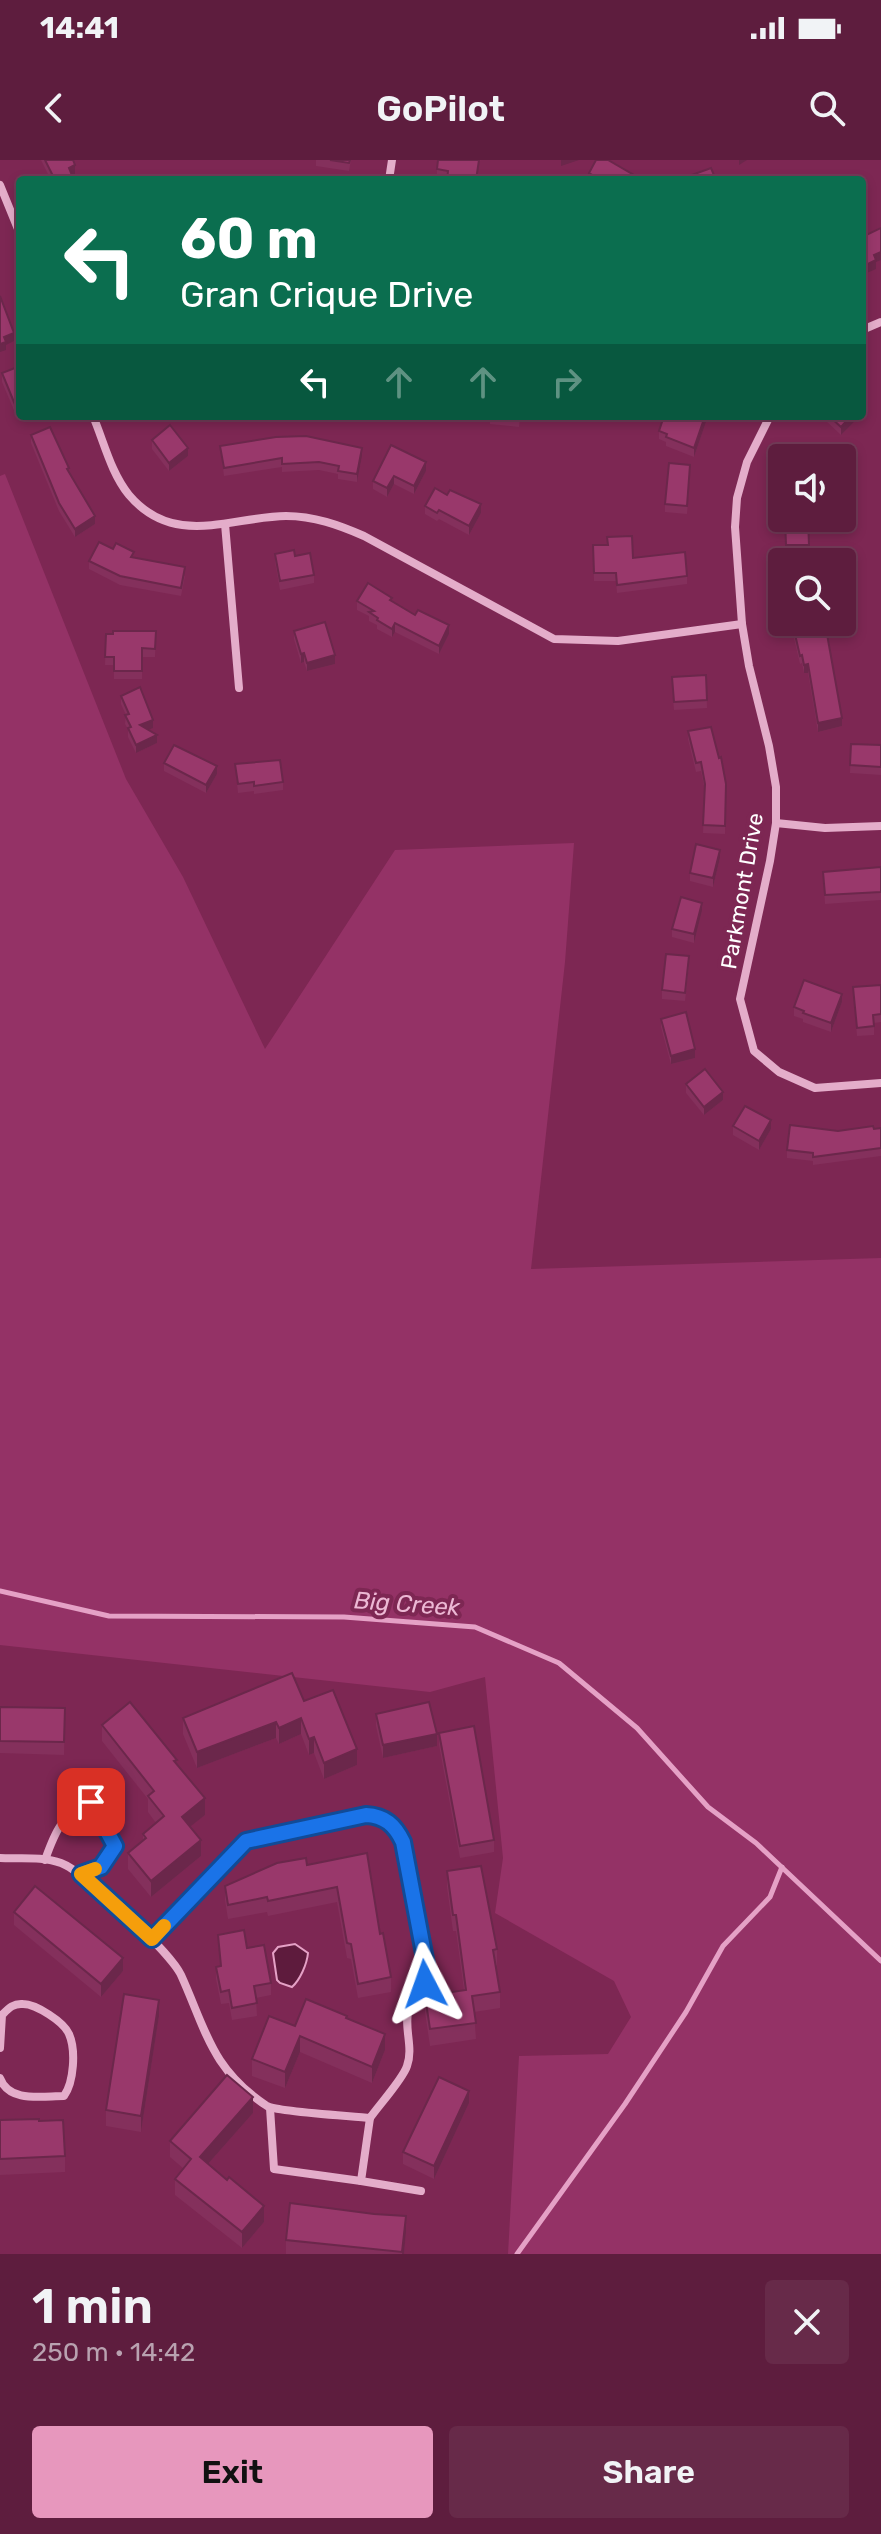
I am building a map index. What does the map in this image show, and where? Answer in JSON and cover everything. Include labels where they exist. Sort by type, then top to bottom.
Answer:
[{"type":"street","points":[[0,185],[16,224]]},
{"type":"street","points":[[95,420],[116,473],[129,494],[148,512],[172,523],[199,527],[286,516],[340,525],[554,639],[618,641],[742,624]]},
{"type":"street","name":"Parkmont Drive","points":[[768,420],[747,462],[737,498],[735,527],[742,624],[776,787],[776,823],[770,861],[740,999],[754,1051],[779,1072],[815,1088],[881,1083]]},
{"type":"street","points":[[225,524],[239,688]]},
{"type":"street","points":[[776,823],[825,828],[881,826]]},
{"type":"street","points":[[45,1860],[56,1831],[72,1811],[91,1802],[115,1846],[101,1867],[81,1874]]},
{"type":"street","points":[[152,1939],[246,1841],[366,1815],[389,1821],[398,1831],[403,1842],[428,1975],[408,2010],[407,2067],[370,2118],[361,2181]]},
{"type":"street","points":[[0,1858],[61,1863],[81,1874],[152,1939],[180,1972],[215,2055],[229,2073],[270,2108],[370,2118]]},
{"type":"street","points":[[0,2048],[1,2015],[12,2005],[25,2003],[57,2019],[71,2037],[73,2049],[69,2089],[64,2096],[18,2096],[4,2087],[0,2078]]},
{"type":"street","points":[[270,2108],[274,2169],[421,2191]]},
{"type":"shaded area","points":[[5,474],[126,779],[183,877],[265,1049],[395,850],[574,843],[565,962],[531,1269],[881,1258],[881,2254],[508,2254],[519,2056],[608,2054],[631,2017],[614,1981],[495,1913],[503,1858],[485,1677],[430,1692],[0,1645],[0,476]]},
{"type":"shaded area","points":[[295,1944],[308,1953],[303,1972],[292,1987],[277,1980],[273,1953],[278,1947]]},
{"type":"building","points":[[45,160],[73,160],[75,165],[69,168],[72,176],[53,176]]},
{"type":"building","points":[[438,160],[479,160],[477,176],[447,176],[448,171],[437,169]]},
{"type":"building","points":[[596,160],[608,160],[636,176],[594,176],[589,173]]},
{"type":"building","points":[[711,168],[714,176],[689,176]]},
{"type":"building","points":[[881,228],[881,252],[874,255],[876,260],[866,265],[866,235]]},
{"type":"building","points":[[0,296],[14,333],[4,337],[6,342],[0,344]]},
{"type":"building","points":[[16,368],[16,407],[2,373]]},
{"type":"building","points":[[663,420],[704,420],[694,448],[659,431]]},
{"type":"building","points":[[833,420],[847,420],[841,427]]},
{"type":"building","points":[[170,425],[188,448],[169,463],[152,440]]},
{"type":"building","points":[[50,427],[67,469],[95,516],[75,529],[59,503],[31,435]]},
{"type":"building","points":[[306,436],[362,448],[357,474],[338,471],[339,466],[319,462],[282,464],[282,458],[224,468],[220,446],[276,437]]},
{"type":"building","points":[[391,445],[426,462],[414,486],[394,476],[387,488],[373,481]]},
{"type":"building","points":[[669,463],[690,465],[687,506],[665,504]]},
{"type":"building","points":[[435,488],[447,495],[450,490],[481,504],[469,526],[425,506]]},
{"type":"building","points":[[786,532],[809,532],[809,545],[786,545]]},
{"type":"building","points":[[632,536],[633,558],[685,552],[687,576],[617,585],[616,573],[594,573],[593,545],[608,545],[607,537]]},
{"type":"building","points":[[99,542],[113,549],[116,543],[134,552],[131,557],[185,567],[181,588],[120,576],[89,561]]},
{"type":"building","points":[[294,550],[295,556],[310,553],[314,575],[280,581],[275,554]]},
{"type":"building","points":[[368,583],[415,615],[418,610],[449,625],[439,646],[395,623],[392,629],[377,620],[369,612],[374,611],[357,601]]},
{"type":"building","points":[[325,622],[335,655],[307,663],[294,631]]},
{"type":"building","points":[[113,631],[156,631],[155,649],[142,648],[142,671],[114,671],[114,657],[105,657],[106,634],[113,634]]},
{"type":"building","points":[[795,636],[827,636],[842,718],[818,723],[808,664],[804,665]]},
{"type":"building","points":[[706,675],[707,700],[674,702],[672,677]]},
{"type":"building","points":[[140,687],[153,720],[140,725],[157,735],[136,745],[128,728],[131,727],[125,715],[129,714],[121,696]]},
{"type":"building","points":[[711,727],[726,784],[725,826],[703,825],[705,784],[701,762],[696,763],[688,731]]},
{"type":"building","points":[[851,744],[881,745],[881,767],[850,765]]},
{"type":"building","points":[[174,745],[217,766],[206,785],[164,763]]},
{"type":"building","points":[[280,760],[283,782],[254,786],[254,782],[238,784],[235,764]]},
{"type":"building","points":[[696,844],[720,850],[713,878],[690,873]]},
{"type":"building","points":[[881,867],[881,892],[825,895],[823,872]]},
{"type":"building","points":[[681,897],[702,903],[694,934],[672,929]]},
{"type":"building","points":[[666,954],[689,956],[685,993],[662,990]]},
{"type":"building","points":[[804,980],[842,994],[831,1023],[794,1007]]},
{"type":"building","points":[[881,985],[881,1014],[873,1015],[874,1026],[857,1028],[853,987]]},
{"type":"building","points":[[686,1012],[695,1049],[671,1056],[661,1019]]},
{"type":"building","points":[[705,1069],[723,1092],[704,1107],[686,1084]]},
{"type":"building","points":[[745,1106],[771,1120],[759,1141],[733,1126]]},
{"type":"building","points":[[790,1125],[838,1131],[873,1126],[874,1129],[881,1128],[881,1148],[813,1157],[813,1153],[787,1150]]},
{"type":"building","points":[[292,1673],[304,1701],[333,1690],[357,1749],[324,1763],[314,1737],[309,1739],[301,1718],[279,1728],[276,1722],[197,1752],[183,1718]]},
{"type":"building","points":[[130,1702],[205,1798],[182,1817],[201,1840],[151,1881],[128,1853],[146,1838],[143,1834],[164,1816],[148,1796],[154,1791],[102,1725]]},
{"type":"building","points":[[429,1702],[437,1734],[383,1745],[376,1714]]},
{"type":"building","points":[[0,1707],[65,1708],[64,1742],[0,1741]]},
{"type":"building","points":[[474,1726],[494,1840],[460,1846],[439,1733]]},
{"type":"building","points":[[367,1853],[380,1934],[383,1933],[391,1977],[358,1984],[337,1887],[268,1901],[267,1897],[228,1905],[225,1886],[277,1863],[306,1858],[307,1865]]},
{"type":"building","points":[[481,1866],[497,1949],[493,1950],[500,1992],[472,1996],[476,2023],[430,2029],[425,1996],[466,1990],[447,1871]]},
{"type":"building","points":[[35,1886],[123,1958],[101,1984],[14,1912]]},
{"type":"building","points":[[244,1930],[247,1948],[264,1945],[271,1983],[254,1986],[257,2003],[232,2008],[229,1990],[221,1992],[216,1967],[221,1966],[218,1935]]},
{"type":"building","points":[[124,1994],[159,2000],[141,2116],[106,2110]]},
{"type":"building","points":[[306,1999],[385,2034],[372,2067],[300,2036],[285,2072],[252,2059],[269,2016],[295,2026]]},
{"type":"building","points":[[227,2075],[253,2097],[200,2157],[264,2206],[242,2232],[175,2179],[191,2159],[170,2141]]},
{"type":"building","points":[[439,2077],[469,2091],[434,2166],[403,2152]]},
{"type":"building","points":[[0,2120],[63,2120],[65,2156],[0,2159]]},
{"type":"building","points":[[290,2203],[406,2216],[402,2252],[286,2240]]},
{"type":"waterway","name":"Big Creek","points":[[0,1591],[109,1616],[344,1617],[475,1627],[559,1663],[637,1728],[708,1807],[756,1843],[881,1961]]},
{"type":"waterway","points":[[517,2254],[625,2104],[686,2012],[723,1946],[770,1897],[782,1867]]},
{"type":"slow traffic","points":[[95,1869],[81,1874],[152,1939],[164,1926]]},
{"type":"route","points":[[91,1802],[115,1846],[101,1867],[81,1874],[152,1939],[246,1841],[366,1815],[389,1821],[403,1842],[428,1975],[425,1984]]}]
